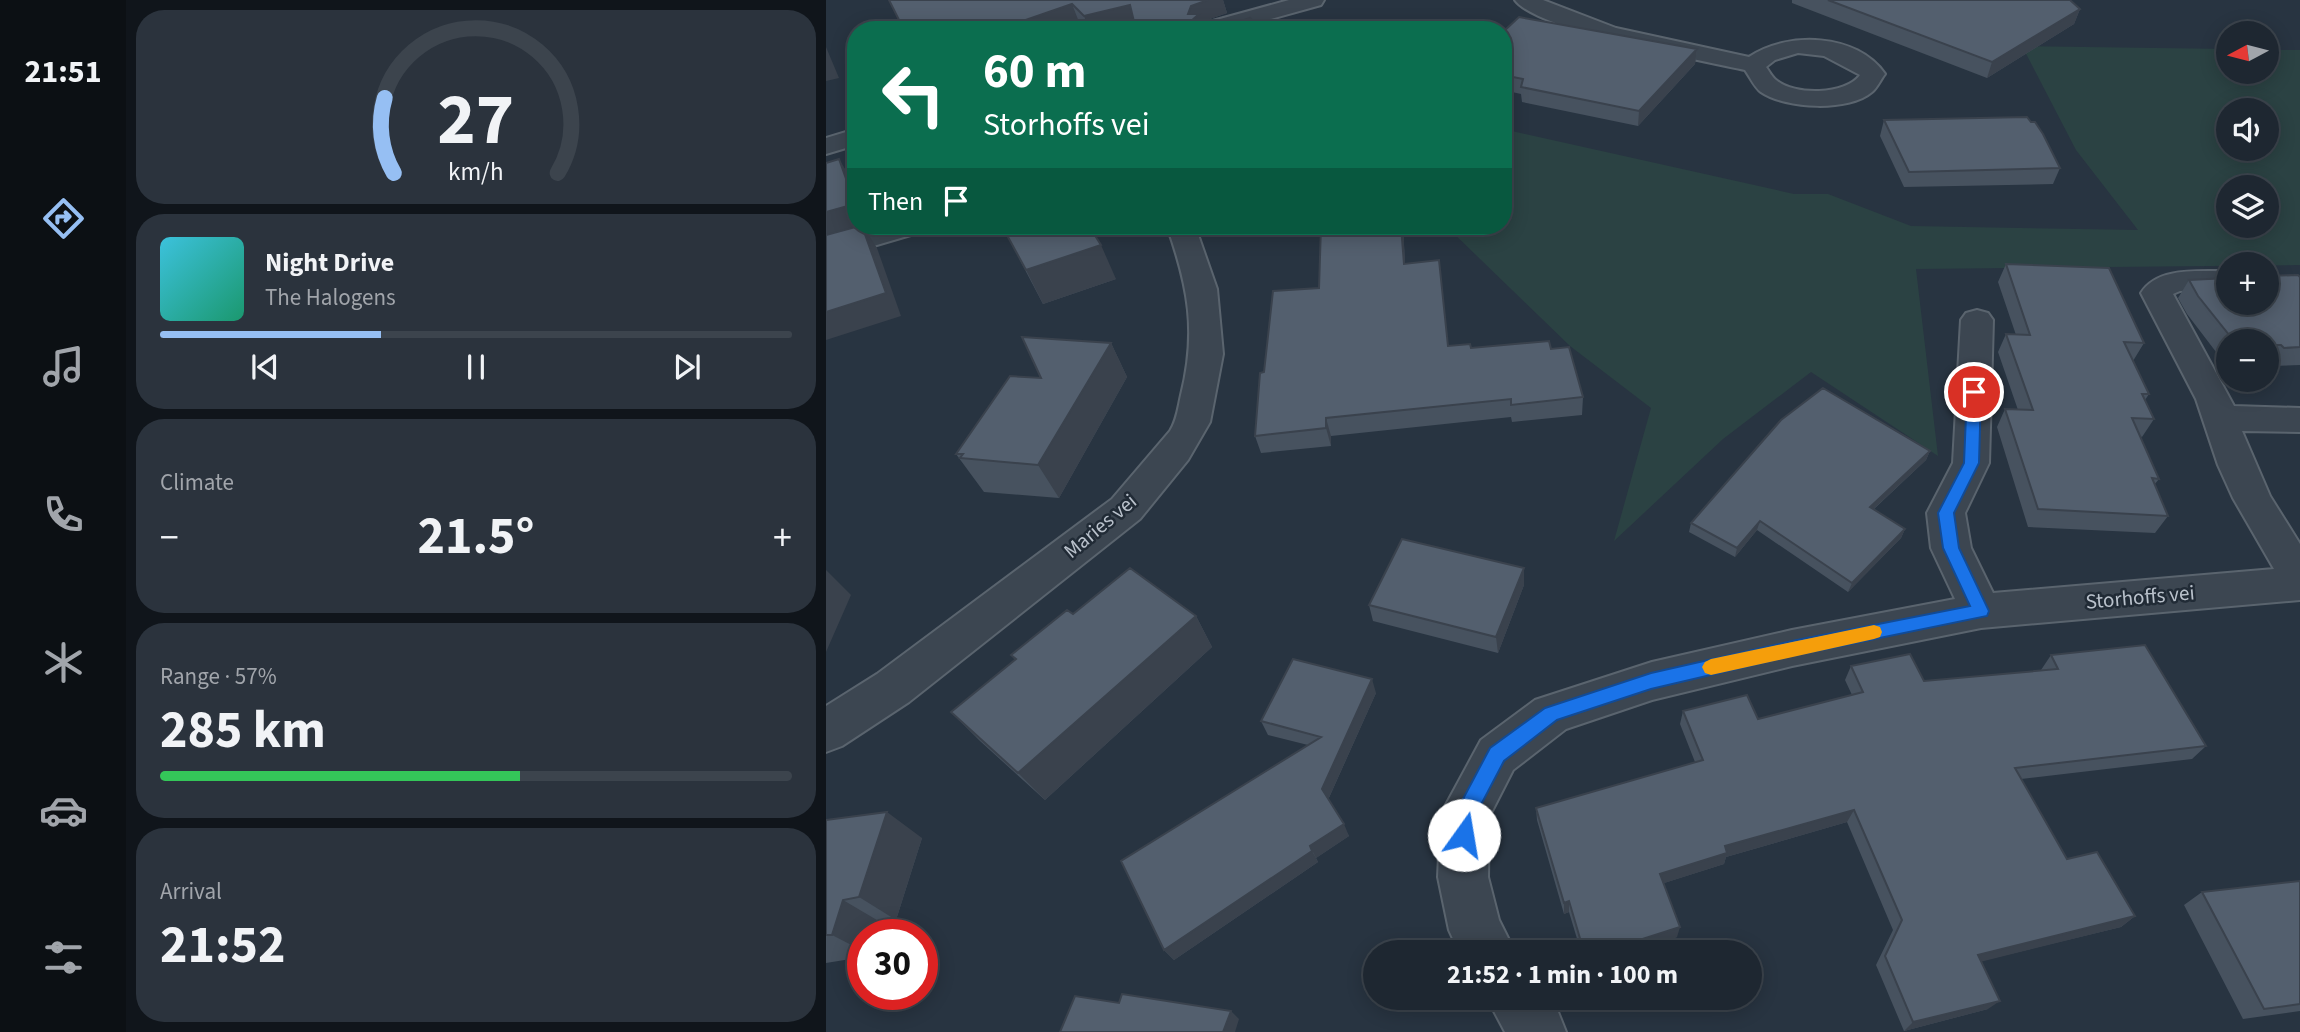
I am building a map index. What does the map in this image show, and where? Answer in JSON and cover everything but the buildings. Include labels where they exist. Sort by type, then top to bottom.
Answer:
[{"type":"street","points":[[1238,21],[1313,0]]},
{"type":"street","points":[[1526,0],[1548,12],[1601,30],[1752,65]]},
{"type":"street","points":[[826,146],[847,140]]},
{"type":"street","points":[[826,251],[880,235]]},
{"type":"street","name":"Maries vei","points":[[826,732],[893,688],[1115,518],[1157,475],[1190,427],[1205,373],[1208,318],[1195,256],[1185,235]]},
{"type":"street","points":[[2216,281],[2175,282],[2160,288],[2157,293],[2222,418],[2230,449],[2249,491],[2280,547],[2300,575]]},
{"type":"street","points":[[1977,320],[1971,463],[1946,513],[1951,548],[1980,611]]},
{"type":"street","points":[[2222,418],[2300,420]]},
{"type":"street","name":"Storhoffs vei","points":[[1481,940],[1475,930],[1463,877],[1465,814],[1497,755],[1551,714],[1651,681],[1792,648],[1980,611],[2300,583]]},
{"type":"street","points":[[1522,1010],[1538,1032]]},
{"type":"green space","points":[[2022,46],[2216,49],[2216,84],[2279,84],[2279,50],[2300,50],[2300,265],[2279,265],[2279,252],[2216,252],[2216,266],[1916,269],[1938,456],[1811,372],[1723,439],[1614,541],[1651,408],[1570,346],[1455,235],[1512,235],[1512,131],[1794,194],[1828,194],[1911,226],[2138,230],[2076,150]]},
{"type":"slow traffic","points":[[1711,667],[1874,632]]},
{"type":"route","points":[[1464,835],[1465,814],[1497,755],[1551,714],[1651,681],[1792,648],[1980,611],[1951,548],[1946,513],[1971,463],[1974,392]]}]
